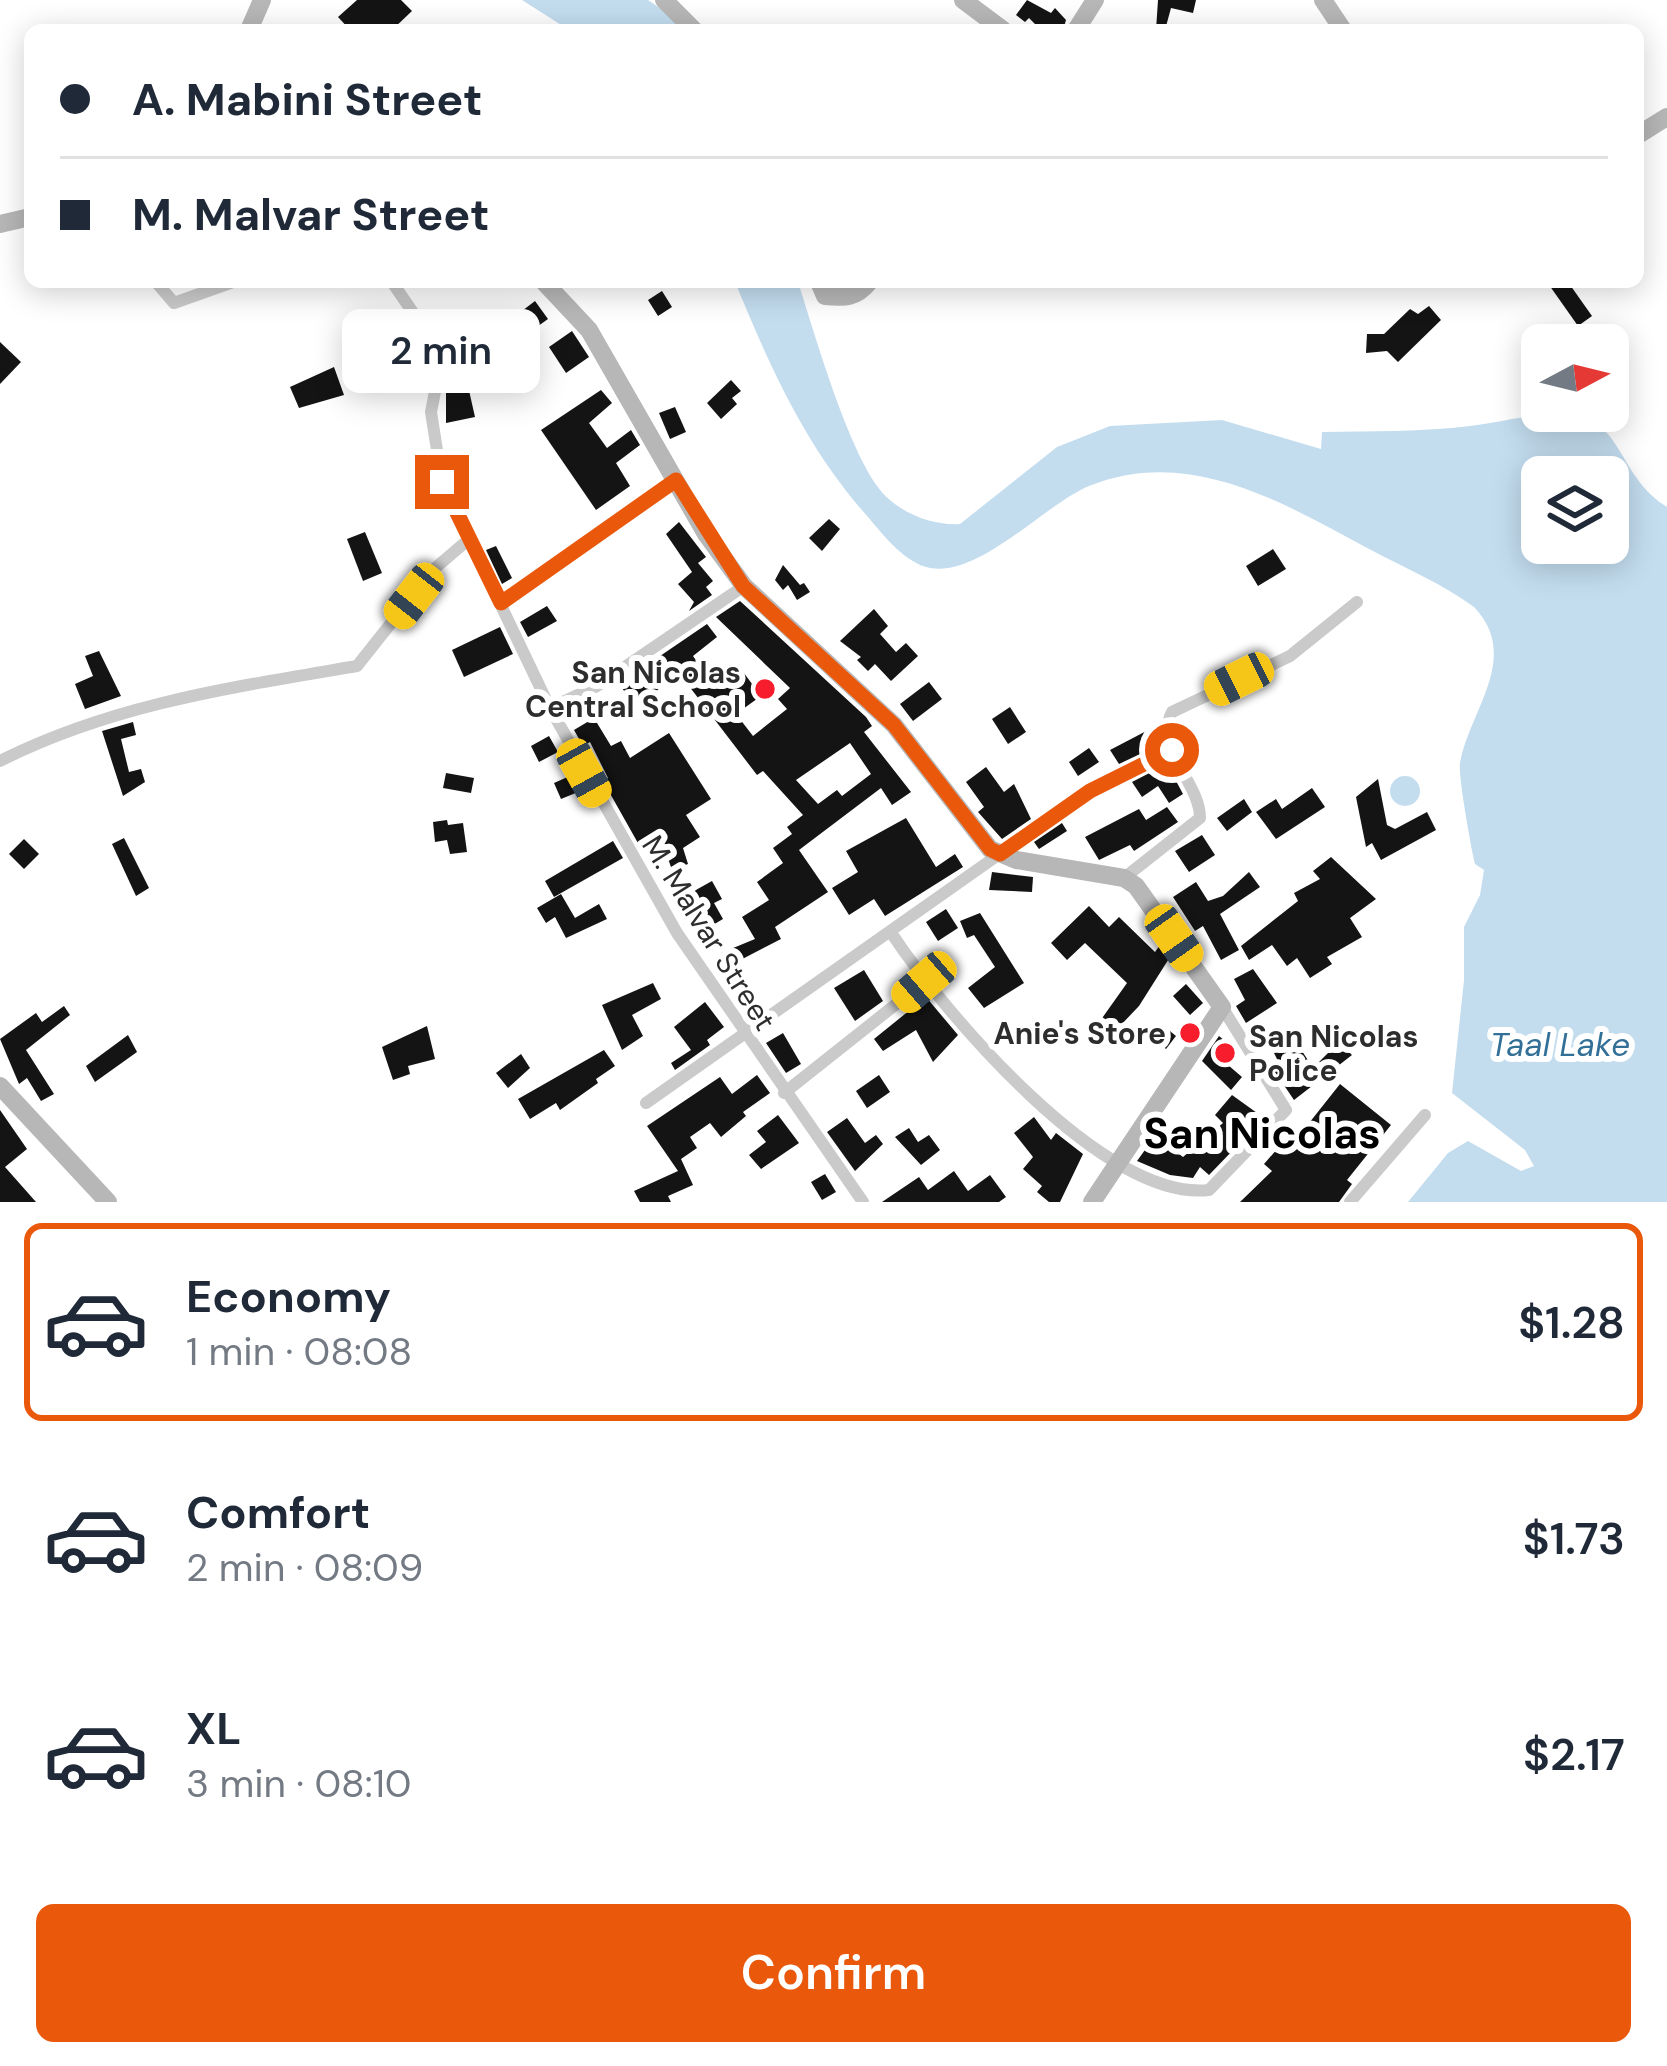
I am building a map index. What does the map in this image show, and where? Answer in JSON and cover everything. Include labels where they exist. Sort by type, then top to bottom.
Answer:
[{"type":"main road","points":[[664,0],[688,24]]},
{"type":"main road","points":[[963,0],[995,24]]},
{"type":"main road","points":[[550,288],[589,330],[743,586],[894,725],[990,849],[1124,878],[1150,904],[1222,1007],[1092,1202]]},
{"type":"main road","points":[[822,288],[825,296],[843,298],[864,288]]},
{"type":"main road","points":[[0,1086],[108,1202]]},
{"type":"street","points":[[161,288],[174,303],[216,288]]},
{"type":"street","name":"M. Malvar Street","points":[[396,288],[427,333],[440,366],[431,412],[439,458],[468,539],[550,708],[638,870],[745,1037],[862,1202]]},
{"type":"street","points":[[501,603],[676,480]]},
{"type":"street","points":[[0,761],[45,738],[138,706],[357,666],[434,569],[468,539]]},
{"type":"street","points":[[550,708],[598,686],[743,586]]},
{"type":"street","points":[[1124,878],[1201,818],[1198,800],[1172,750],[1167,722],[1172,712],[1290,656],[1358,602]]},
{"type":"street","points":[[646,1103],[1090,791],[1172,750]]},
{"type":"street","points":[[892,934],[924,982],[1008,1078],[1113,1167],[1160,1192],[1209,1190],[1286,1110],[1222,1007]]},
{"type":"street","points":[[784,1093],[924,982]]},
{"type":"street","points":[[1350,1202],[1425,1115]]},
{"type":"water","points":[[522,0],[648,0],[683,24],[560,24]]},
{"type":"water","name":"Taal Lake","points":[[738,288],[800,288],[843,416],[877,486],[903,510],[949,524],[960,524],[1057,447],[1110,426],[1222,420],[1321,449],[1322,432],[1452,428],[1521,418],[1521,432],[1605,432],[1622,456],[1521,456],[1521,564],[1629,564],[1629,466],[1667,507],[1667,1202],[1408,1202],[1448,1153],[1468,1141],[1521,1171],[1534,1166],[1525,1150],[1452,1093],[1464,980],[1464,927],[1480,895],[1484,870],[1475,864],[1460,770],[1493,665],[1488,626],[1474,607],[1271,499],[1236,485],[1164,472],[1127,475],[1089,486],[970,562],[930,568],[904,555],[888,540],[826,463],[791,406]]},
{"type":"water","points":[[1405,776],[1416,780],[1420,791],[1416,802],[1405,806],[1394,802],[1390,791],[1394,780]]},
{"type":"building","points":[[357,0],[401,0],[412,11],[398,24],[344,24],[338,17]]},
{"type":"building","points":[[1027,0],[1051,13],[1055,8],[1066,20],[1065,24],[1035,24],[1016,15]]},
{"type":"building","points":[[1158,0],[1196,0],[1193,13],[1171,8],[1167,24],[1156,24]]},
{"type":"building","points":[[1551,288],[1572,288],[1592,316],[1577,324]]},
{"type":"building","points":[[662,291],[672,307],[658,316],[648,300]]},
{"type":"building","points":[[535,301],[548,319],[527,334],[514,317]]},
{"type":"building","points":[[1429,306],[1441,320],[1398,362],[1387,351],[1366,353],[1367,334],[1384,334],[1410,309],[1418,314]]},
{"type":"building","points":[[376,320],[393,360],[364,371],[349,331]]},
{"type":"building","points":[[572,331],[589,357],[566,373],[549,347]]},
{"type":"building","points":[[0,342],[21,362],[0,384]]},
{"type":"building","points":[[334,367],[344,395],[299,408],[290,387]]},
{"type":"building","points":[[731,380],[741,391],[732,398],[737,404],[721,419],[707,403]]},
{"type":"building","points":[[468,386],[475,417],[446,423],[446,391]]},
{"type":"building","points":[[601,390],[612,403],[589,423],[607,448],[631,430],[640,445],[616,463],[630,486],[596,510],[541,430]]},
{"type":"building","points":[[675,407],[686,432],[670,439],[659,413]]},
{"type":"building","points":[[829,519],[840,529],[822,551],[809,538]]},
{"type":"building","points":[[679,522],[706,557],[698,563],[713,581],[706,587],[712,595],[689,611],[694,602],[678,584],[692,572],[666,534]]},
{"type":"building","points":[[365,532],[382,573],[363,581],[347,539]]},
{"type":"building","points":[[496,546],[512,578],[502,584],[486,550]]},
{"type":"building","points":[[1273,549],[1286,569],[1258,586],[1246,566]]},
{"type":"building","points":[[783,565],[810,592],[797,600],[788,585],[783,590],[775,580]]},
{"type":"building","name":"San Nicolas Central School","points":[[740,601],[866,717],[872,726],[864,732],[911,792],[892,805],[881,788],[799,850],[828,892],[775,927],[781,939],[727,967],[721,953],[755,939],[742,917],[769,900],[757,882],[783,863],[773,848],[792,834],[787,827],[803,815],[763,771],[757,775],[679,673],[636,707],[619,684],[707,624],[717,637],[693,656],[713,685],[738,665],[761,696],[736,714],[753,736],[787,709],[778,699],[790,688],[716,617]],"holes":[[[850,743],[871,774],[842,796],[837,790],[818,804],[796,780]]]},
{"type":"building","points":[[547,606],[557,621],[528,637],[520,622]]},
{"type":"building","points":[[874,609],[888,626],[880,634],[896,652],[906,643],[918,656],[891,681],[875,664],[868,671],[857,660],[861,657],[840,641]]},
{"type":"building","points":[[500,627],[513,654],[464,677],[452,650]]},
{"type":"building","points":[[99,651],[121,696],[85,709],[75,684],[93,676],[85,656]]},
{"type":"building","points":[[929,682],[942,699],[913,721],[900,704]]},
{"type":"building","points":[[1010,707],[1026,732],[1008,744],[992,719]]},
{"type":"building","points":[[594,718],[611,746],[621,741],[630,758],[669,733],[711,799],[686,815],[700,837],[683,848],[688,864],[672,870],[662,841],[643,852],[603,781],[608,778],[590,742],[583,746],[574,730]]},
{"type":"building","points":[[133,722],[136,735],[121,739],[129,772],[141,769],[145,782],[123,796],[102,731]]},
{"type":"building","points":[[1154,727],[1159,745],[1119,764],[1110,750]]},
{"type":"building","points":[[549,736],[558,752],[539,762],[531,746]]},
{"type":"building","points":[[1089,748],[1099,762],[1078,776],[1069,762]]},
{"type":"building","points":[[1167,764],[1183,794],[1169,803],[1158,786],[1142,797],[1132,782]]},
{"type":"building","points":[[986,767],[1004,792],[1014,784],[1031,819],[1002,839],[978,812],[984,807],[966,782]]},
{"type":"building","points":[[446,773],[474,778],[471,793],[443,788]]},
{"type":"building","points":[[572,775],[578,792],[561,799],[554,783]]},
{"type":"building","points":[[1378,779],[1387,825],[1395,829],[1427,812],[1436,830],[1381,860],[1372,843],[1366,847],[1356,797]]},
{"type":"building","points":[[1312,788],[1325,807],[1276,839],[1256,812],[1276,799],[1282,809]]},
{"type":"building","points":[[1244,799],[1252,812],[1227,831],[1217,818]]},
{"type":"building","points":[[1167,807],[1178,822],[1134,851],[1130,845],[1099,860],[1085,837],[1139,809],[1146,820]]},
{"type":"building","points":[[906,818],[936,867],[955,854],[963,867],[885,916],[874,899],[849,915],[832,888],[858,872],[846,851]]},
{"type":"building","points":[[447,820],[448,825],[463,823],[467,852],[450,854],[447,840],[435,842],[433,822]]},
{"type":"building","points":[[1062,823],[1067,831],[1039,849],[1034,842]]},
{"type":"building","points":[[1202,835],[1215,855],[1189,872],[1175,851]]},
{"type":"building","points":[[124,838],[149,888],[136,896],[112,844]]},
{"type":"building","points":[[24,839],[39,854],[24,869],[9,854]]},
{"type":"building","points":[[613,841],[623,858],[554,897],[545,881]]},
{"type":"building","points":[[1331,857],[1376,899],[1350,918],[1362,937],[1327,957],[1332,964],[1310,978],[1297,958],[1287,966],[1272,945],[1249,960],[1241,946],[1298,901],[1294,893],[1320,879],[1313,871]]},
{"type":"building","points":[[992,872],[1033,877],[1032,892],[989,890]]},
{"type":"building","points":[[1249,872],[1260,887],[1220,914],[1239,950],[1221,960],[1203,926],[1195,931],[1173,897],[1196,882],[1208,901],[1223,896]]},
{"type":"building","points":[[712,881],[722,899],[714,903],[723,919],[701,932],[685,896]]},
{"type":"building","points":[[561,894],[575,918],[599,904],[607,919],[566,938],[555,917],[546,923],[537,908]]},
{"type":"building","points":[[1089,906],[1109,927],[1119,917],[1155,952],[1160,945],[1170,957],[1139,1006],[1100,1047],[1088,1038],[1127,983],[1085,943],[1067,960],[1051,943]]},
{"type":"building","points":[[946,909],[958,928],[938,941],[926,922]]},
{"type":"building","points":[[980,913],[1024,983],[984,1008],[968,988],[995,967],[974,935],[967,938],[960,921]]},
{"type":"building","points":[[1253,969],[1277,1003],[1246,1023],[1236,1006],[1245,1000],[1234,979]]},
{"type":"building","points":[[864,970],[883,1001],[855,1021],[834,988]]},
{"type":"building","points":[[653,983],[661,999],[632,1015],[643,1036],[622,1050],[602,1005]]},
{"type":"building","points":[[1186,984],[1203,1003],[1190,1015],[1173,996]]},
{"type":"building","points":[[926,997],[958,1035],[933,1062],[916,1030],[883,1051],[874,1039]]},
{"type":"building","points":[[705,1002],[724,1027],[707,1040],[710,1045],[675,1070],[671,1063],[691,1050],[674,1027]]},
{"type":"building","points":[[64,1006],[70,1015],[26,1050],[54,1094],[41,1101],[27,1078],[19,1084],[0,1039],[36,1013],[42,1022]]},
{"type":"building","points":[[1160,1023],[1176,1036],[1166,1049],[1150,1036]]},
{"type":"building","points":[[427,1026],[435,1059],[408,1066],[410,1074],[393,1080],[382,1047]]},
{"type":"building","points":[[1289,1031],[1313,1068],[1339,1042],[1352,1055],[1294,1100],[1275,1072],[1281,1067],[1268,1041]]},
{"type":"building","points":[[783,1033],[801,1064],[786,1073],[766,1043]]},
{"type":"building","points":[[128,1035],[137,1052],[95,1082],[86,1066]]},
{"type":"building","points":[[1219,1036],[1238,1052],[1228,1065],[1242,1077],[1231,1090],[1202,1061]]},
{"type":"building","points":[[604,1050],[615,1066],[596,1079],[598,1083],[560,1110],[556,1103],[530,1119],[518,1099]]},
{"type":"building","points":[[521,1054],[530,1068],[508,1088],[496,1073]]},
{"type":"building","points":[[757,1075],[770,1093],[743,1112],[746,1116],[721,1137],[710,1123],[690,1137],[697,1148],[681,1159],[693,1185],[668,1196],[671,1202],[640,1202],[634,1191],[678,1171],[647,1126],[720,1077],[732,1094]]},
{"type":"building","points":[[879,1075],[890,1092],[867,1108],[856,1091]]},
{"type":"building","points":[[1340,1084],[1391,1125],[1347,1180],[1352,1184],[1339,1202],[1240,1202],[1272,1171],[1264,1164],[1292,1132],[1298,1137]]},
{"type":"building","points":[[1232,1095],[1264,1118],[1209,1175],[1200,1167],[1193,1178],[1170,1175],[1137,1161],[1155,1136],[1183,1157],[1223,1123],[1215,1115]]},
{"type":"building","points":[[0,1110],[27,1149],[5,1167],[36,1202],[0,1202]]},
{"type":"building","points":[[778,1115],[799,1143],[761,1169],[749,1155],[766,1142],[757,1131]]},
{"type":"building","points":[[1034,1117],[1051,1140],[1056,1133],[1083,1154],[1060,1202],[1049,1202],[1037,1192],[1042,1186],[1023,1169],[1033,1157],[1014,1133]]},
{"type":"building","points":[[847,1118],[865,1143],[876,1135],[883,1144],[855,1171],[827,1132]]},
{"type":"building","points":[[909,1128],[918,1142],[929,1135],[940,1150],[921,1165],[895,1137]]},
{"type":"building","points":[[954,1171],[968,1191],[990,1175],[1006,1197],[999,1202],[882,1202],[919,1177],[928,1190]]},
{"type":"building","points":[[825,1174],[836,1192],[822,1200],[811,1182]]},
{"type":"place","name":"San Nicolas Central School","points":[[765,689]]},
{"type":"place","name":"Anie's Store","points":[[1190,1033]]},
{"type":"place","name":"San Nicolas Police","points":[[1225,1053]]},
{"type":"district","name":"San Nicolas","points":[[1262,1133]]},
{"type":"route","points":[[442,482],[481,571],[501,603],[587,547],[676,480],[743,586],[894,725],[990,849],[1000,854],[1090,791],[1172,750]]}]
